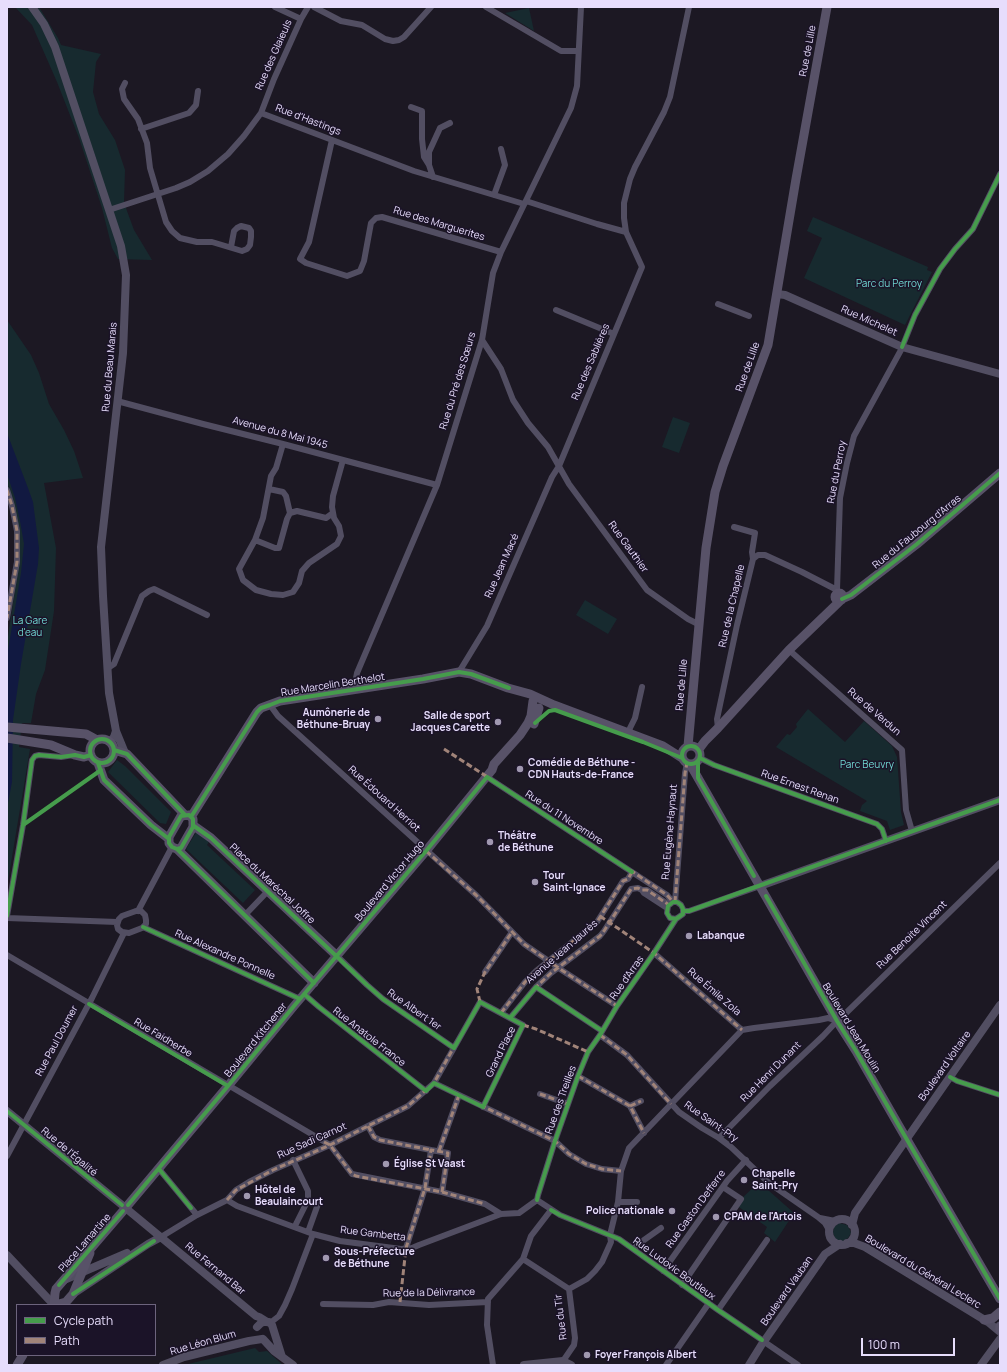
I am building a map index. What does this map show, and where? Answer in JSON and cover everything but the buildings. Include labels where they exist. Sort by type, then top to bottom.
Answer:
[{"type":"main road","name":"Rue de Lille","points":[[692,754],[689,732],[698,624],[706,548],[714,492],[768,345],[827,7]]},
{"type":"main road","name":"Rue du Faubourg d'Arras","points":[[838,596],[851,595],[917,544],[1000,473]]},
{"type":"main road","points":[[692,754],[828,612],[838,596]]},
{"type":"main road","name":"Rue Marcelin Berthelot","points":[[190,819],[257,712],[261,708],[280,701],[423,679],[458,672],[471,674],[530,694],[537,703],[554,705],[670,750],[692,754]]},
{"type":"main road","points":[[509,688],[537,703]]},
{"type":"main road","name":"Boulevard Victor Hugo","points":[[302,997],[426,851],[489,773],[494,764],[520,735],[528,723],[537,703]]},
{"type":"main road","points":[[7,727],[86,734],[97,740],[104,739],[112,746],[125,753]]},
{"type":"main road","points":[[7,738],[51,745],[84,757],[91,755]]},
{"type":"main road","points":[[97,740],[90,748],[91,755],[98,763],[104,780],[173,845],[314,983]]},
{"type":"main road","points":[[98,763],[105,763],[111,760],[113,757],[112,746]]},
{"type":"main road","name":"Place du Maréchal Joffre","points":[[125,753],[190,819],[337,956]]},
{"type":"main road","name":"Boulevard Jean Moulin","points":[[692,754],[698,778],[837,1021],[856,1051],[1000,1299]]},
{"type":"main road","points":[[181,816],[190,819],[181,848],[173,845],[181,816]]},
{"type":"main road","name":"Boulevard Kitchener","points":[[158,1169],[302,997]]},
{"type":"main road","name":"Place Lamartine","points":[[54,1304],[54,1293],[64,1280],[158,1169]]},
{"type":"main road","name":"Place Lamartine","points":[[73,1294],[93,1246]]},
{"type":"main road","points":[[58,1304],[66,1302],[73,1294]]},
{"type":"main road","points":[[986,1321],[993,1318],[1000,1312]]},
{"type":"main road","points":[[1000,1325],[1000,1331]]},
{"type":"main road","points":[[17,1365],[22,1356]]},
{"type":"street","name":"Rue du Beau Marais","points":[[32,7],[44,24],[54,47],[121,246],[126,275],[123,353],[101,547],[110,703],[116,730],[125,753]]},
{"type":"street","points":[[275,7],[301,19]]},
{"type":"street","name":"Rue des Glaieuls","points":[[261,113],[274,79],[301,19],[308,7]]},
{"type":"street","points":[[314,7],[341,21],[362,25],[385,39],[392,41],[399,40],[404,37],[431,7]]},
{"type":"street","points":[[486,7],[561,51],[578,51]]},
{"type":"street","name":"Rue du Pré des Sœurs","points":[[357,689],[355,683],[357,673],[437,485],[482,340],[493,273],[501,252],[571,108],[577,86],[581,7]]},
{"type":"street","points":[[626,232],[624,204],[630,179],[670,97],[689,7]]},
{"type":"street","points":[[124,83],[122,89],[124,99],[138,119],[147,143],[150,168],[166,222],[172,232],[180,238],[197,242],[212,242],[231,247]]},
{"type":"street","points":[[141,129],[189,112],[196,105],[198,91]]},
{"type":"street","points":[[411,107],[422,111],[422,139],[424,157],[429,165],[433,177]]},
{"type":"street","name":"Rue d'Hastings","points":[[109,210],[190,182],[208,171],[228,154],[261,113],[433,177],[626,232]]},
{"type":"street","points":[[429,165],[429,152],[440,128],[450,123]]},
{"type":"street","name":"Rue des Marguerites","points":[[332,140],[309,242],[300,259],[306,263],[347,276],[360,271],[364,262],[371,223],[376,218],[382,217],[501,252]]},
{"type":"street","points":[[494,195],[505,165],[501,149]]},
{"type":"street","name":"Rue du Perroy","points":[[838,596],[840,498],[854,436],[902,347],[915,315],[940,269],[973,229],[1000,174]]},
{"type":"street","name":"Rue des Sablières","points":[[559,466],[642,267],[626,232]]},
{"type":"street","name":"Rue Michelet","points":[[777,294],[785,295],[902,347],[1000,374]]},
{"type":"street","points":[[718,304],[749,316]]},
{"type":"street","points":[[556,310],[614,334]]},
{"type":"street","name":"Rue Gauthier","points":[[482,340],[501,369],[513,400],[528,423],[548,447],[569,484],[647,590],[688,619],[698,624]]},
{"type":"street","name":"Avenue du 8 Mai 1945","points":[[118,401],[437,485]]},
{"type":"street","points":[[283,444],[276,468],[271,476],[263,518],[254,540],[239,569],[242,580],[256,590],[271,594],[283,595],[294,592],[299,583],[302,571],[309,563],[337,544],[341,536],[339,526],[334,518],[332,507],[333,496],[343,460]]},
{"type":"street","name":"Rue Jean Macé","points":[[458,672],[487,626],[552,477],[559,466]]},
{"type":"street","points":[[254,540],[274,548],[279,548],[290,513],[286,496],[283,492],[269,489]]},
{"type":"street","points":[[7,490],[17,531],[18,562],[7,618]]},
{"type":"street","points":[[290,513],[297,511],[326,518],[333,513]]},
{"type":"street","points":[[734,526],[755,533],[752,552],[753,559]]},
{"type":"street","name":"Rue de la Chapelle","points":[[718,728],[717,719],[753,559],[758,556],[765,555],[801,571],[838,596]]},
{"type":"street","points":[[108,668],[114,664],[142,596],[149,591],[154,589],[207,615]]},
{"type":"street","name":"Rue de Verdun","points":[[790,650],[902,750],[906,810],[912,831]]},
{"type":"street","points":[[629,733],[635,718],[642,687]]},
{"type":"street","name":"Rue Édouard Herriot","points":[[270,705],[278,716],[476,896],[524,944],[617,1006]]},
{"type":"street","points":[[112,746],[116,730]]},
{"type":"street","name":"Rue Ernest Renan","points":[[692,754],[714,765],[877,824],[882,829],[886,841]]},
{"type":"street","name":"Rue Eugène Haynaut","points":[[671,904],[685,773],[692,754]]},
{"type":"street","points":[[75,755],[61,757],[39,755],[35,756],[32,760],[23,825],[7,917],[117,922]]},
{"type":"street","name":"Rue du 11 Novembre","points":[[489,773],[667,895],[671,904]]},
{"type":"street","points":[[683,911],[760,886],[1000,800]]},
{"type":"street","points":[[138,911],[145,915],[146,920],[143,927],[129,933],[124,933],[118,929],[117,922],[122,916],[138,911],[173,845]]},
{"type":"street","name":"Rue Benoite Vincent","points":[[837,1021],[1000,863]]},
{"type":"street","name":"Avenue Jean Jaurès","points":[[501,1013],[525,982],[596,922],[623,881],[628,879],[632,872]]},
{"type":"street","name":"Avenue Jean Jaurès","points":[[510,1018],[536,987],[551,973],[594,941],[604,931],[629,892],[634,888],[638,888],[642,890],[644,894],[671,904]]},
{"type":"street","points":[[245,915],[268,891]]},
{"type":"street","points":[[671,904],[681,905],[683,911],[681,916],[676,919],[673,919],[668,915],[671,904]]},
{"type":"street","name":"Rue d'Arras","points":[[588,1052],[676,919]]},
{"type":"street","name":"Rue Alexandre Ponnelle","points":[[143,927],[293,995],[302,997]]},
{"type":"street","points":[[586,931],[592,935],[594,941]]},
{"type":"street","points":[[485,972],[512,932]]},
{"type":"street","name":"Rue Paul Doumer","points":[[7,1156],[89,1004],[124,933]]},
{"type":"street","name":"Rue Émile Zola","points":[[654,953],[742,1030],[828,1018],[837,1021]]},
{"type":"street","name":"Rue Faidherbe","points":[[7,955],[330,1145]]},
{"type":"street","name":"Rue Albert 1er","points":[[337,956],[383,999],[454,1048]]},
{"type":"street","name":"Rue Saint-Pry","points":[[536,987],[601,1033],[627,1054],[679,1112],[689,1120],[719,1138],[746,1160],[769,1183],[818,1217],[825,1224],[830,1233]]},
{"type":"street","name":"Rue Anatole France","points":[[302,997],[319,1007],[426,1091]]},
{"type":"street","name":"Grand Place","points":[[434,1084],[480,1002],[523,1025],[483,1107]]},
{"type":"street","name":"Boulevard Voltaire","points":[[906,1139],[1000,1005]]},
{"type":"street","name":"Rue Henri Dunant","points":[[719,1138],[837,1021]]},
{"type":"street","points":[[568,1289],[587,1279],[595,1271],[602,1262],[611,1242],[610,1235],[618,1202],[621,1171],[629,1148],[742,1030]]},
{"type":"street","name":"Rue des Treilles","points":[[537,1200],[568,1104],[588,1052]]},
{"type":"street","points":[[578,1076],[630,1106],[644,1133]]},
{"type":"street","points":[[950,1076],[957,1081],[1000,1095]]},
{"type":"street","points":[[434,1084],[555,1142],[569,1154],[586,1164],[602,1169],[621,1171]]},
{"type":"street","name":"Rue Sadi Carnot","points":[[197,1215],[227,1200],[236,1190],[249,1182],[293,1160],[330,1145],[408,1106],[434,1084]]},
{"type":"street","points":[[540,1094],[568,1104]]},
{"type":"street","points":[[439,1151],[459,1096]]},
{"type":"street","points":[[630,1106],[641,1101]]},
{"type":"street","name":"Rue de l'Égalité","points":[[7,1111],[125,1208]]},
{"type":"street","points":[[368,1126],[374,1137],[380,1140],[448,1153],[442,1192]]},
{"type":"street","points":[[855,1213],[851,1241],[844,1244],[834,1242],[830,1233],[831,1225],[838,1220],[851,1216],[855,1213],[906,1139]]},
{"type":"street","points":[[330,1145],[352,1174],[442,1192],[485,1204],[501,1214]]},
{"type":"street","points":[[406,1248],[425,1188],[430,1150]]},
{"type":"street","points":[[293,1160],[308,1191],[308,1200],[295,1226]]},
{"type":"street","name":"Rue Gaston Defferre","points":[[663,1271],[723,1187],[746,1160]]},
{"type":"street","points":[[73,1294],[148,1244],[197,1215],[158,1169]]},
{"type":"street","points":[[682,1285],[741,1199],[723,1187]]},
{"type":"street","name":"Rue Gambetta","points":[[227,1200],[237,1206],[311,1233],[340,1241],[406,1248],[419,1245],[501,1214],[516,1214],[537,1200]]},
{"type":"street","points":[[260,1335],[261,1323],[268,1323],[279,1316],[292,1289],[311,1233],[318,1204],[308,1200]]},
{"type":"street","name":"Rue Ludovic Boutleux","points":[[537,1200],[560,1215],[619,1239],[682,1285],[798,1365]]},
{"type":"street","points":[[618,1202],[636,1202]]},
{"type":"street","points":[[125,1208],[161,1237]]},
{"type":"street","points":[[493,1365],[487,1325],[488,1299],[523,1259],[531,1236],[551,1210]]},
{"type":"street","name":"Rue Saint-Pry","points":[[818,1217],[838,1220]]},
{"type":"street","points":[[838,1220],[848,1221],[857,1240],[865,1247]]},
{"type":"street","points":[[634,1249],[636,1245],[660,1228]]},
{"type":"street","name":"Boulevard Vauban","points":[[749,1365],[826,1254],[829,1246],[830,1233]]},
{"type":"street","name":"Rue Fernand Bar","points":[[161,1237],[256,1316],[268,1323]]},
{"type":"street","points":[[718,1310],[767,1240]]},
{"type":"street","name":"Boulevard du Général Leclerc","points":[[844,1244],[854,1243],[865,1247],[1000,1331]]},
{"type":"street","name":"Place Lamartine","points":[[64,1280],[148,1244]]},
{"type":"street","name":"Boulevard Vauban","points":[[826,1254],[844,1244]]},
{"type":"street","points":[[7,1255],[53,1304]]},
{"type":"street","name":"Rue du Tir","points":[[523,1259],[568,1289],[575,1338],[574,1344],[563,1361]]},
{"type":"street","name":"Rue de la Délivrance","points":[[323,1304],[373,1305],[389,1302],[430,1305],[488,1302]]},
{"type":"street","points":[[666,1365],[709,1303]]},
{"type":"street","points":[[256,1316],[260,1335],[274,1351],[293,1365]]},
{"type":"street","name":"Boulevard du Général Leclerc","points":[[986,1321],[1000,1325]]},
{"type":"street","points":[[268,1323],[273,1327],[282,1357]]},
{"type":"street","points":[[260,1335],[271,1337],[274,1332]]},
{"type":"street","name":"Rue Léon Blum","points":[[163,1365],[184,1357],[249,1340],[260,1335]]},
{"type":"street","points":[[981,1365],[1000,1339]]},
{"type":"street","points":[[524,1365],[563,1361],[571,1365]]},
{"type":"green space","points":[[15,7],[39,7],[61,45],[101,54],[96,62],[93,92],[99,114],[115,140],[125,170],[124,202],[127,211],[134,230],[152,260],[118,259],[112,248],[102,208],[79,138],[57,82],[32,25]]},
{"type":"green space","points":[[529,8],[534,31],[505,13]]},
{"type":"green space","name":"Parc du Perroy","points":[[813,217],[928,267],[927,270],[932,272],[905,325],[804,278],[822,238],[807,231]]},
{"type":"green space","name":"La Gare d'eau","points":[[7,320],[31,355],[39,373],[49,404],[74,451],[83,478],[44,483],[56,548],[54,611],[45,670],[36,694],[31,723],[22,723],[19,747],[30,749],[7,887],[7,643],[18,570],[11,495],[7,483]]},
{"type":"green space","points":[[673,417],[690,423],[679,453],[662,447]]},
{"type":"green space","points":[[585,600],[617,619],[608,634],[576,615]]},
{"type":"green space","name":"Parc Beuvry","points":[[808,709],[845,742],[864,721],[892,746],[897,757],[901,812],[904,825],[890,830],[887,821],[860,811],[862,805],[867,801],[776,747],[787,734],[790,735],[797,727],[796,724]]},
{"type":"green space","points":[[117,760],[125,766],[171,812],[166,824],[160,823],[108,772]]},
{"type":"green space","points":[[197,831],[210,840],[207,845],[255,890],[243,903],[186,849]]},
{"type":"green space","points":[[759,1182],[794,1213],[775,1242],[764,1233],[767,1227],[736,1205]]},
{"type":"green space","points":[[839,1223],[847,1225],[851,1233],[848,1238],[843,1241],[837,1240],[833,1233],[834,1227]]},
{"type":"green space","points":[[255,1348],[259,1352],[267,1351],[283,1365],[184,1365]]},
{"type":"water","points":[[7,433],[33,502],[39,548],[38,564],[13,720],[12,782],[7,808],[7,656],[21,573],[24,544],[15,498],[7,474]]},
{"type":"marked path","points":[[7,490],[17,531],[17,562],[7,618]]},
{"type":"marked path","points":[[444,749],[489,778]]},
{"type":"marked path","points":[[675,902],[687,763]]},
{"type":"marked path","points":[[426,851],[476,895],[524,944],[617,1006]]},
{"type":"marked path","points":[[630,870],[667,895],[673,902]]},
{"type":"marked path","points":[[501,1013],[525,982],[536,971],[597,922],[623,881],[628,879],[632,872]]},
{"type":"marked path","points":[[534,989],[551,973],[600,936],[631,889],[638,888],[647,890],[669,905]]},
{"type":"marked path","points":[[600,916],[654,953],[742,1030]]},
{"type":"marked path","points":[[480,1002],[477,989],[485,972],[512,932]]},
{"type":"marked path","points":[[523,1025],[536,1029],[588,1052]]},
{"type":"marked path","points":[[600,1035],[627,1055],[671,1104]]},
{"type":"marked path","points":[[227,1200],[236,1190],[273,1170],[330,1145],[408,1106],[434,1083],[455,1045]]},
{"type":"marked path","points":[[578,1076],[630,1106],[644,1133]]},
{"type":"marked path","points":[[540,1094],[568,1104]]},
{"type":"marked path","points":[[439,1151],[459,1095]]},
{"type":"marked path","points":[[630,1106],[641,1101]]},
{"type":"marked path","points":[[480,1105],[555,1141],[569,1154],[586,1164],[602,1169],[621,1171]]},
{"type":"marked path","points":[[368,1126],[374,1137],[380,1140],[431,1150]]},
{"type":"marked path","points":[[324,1142],[330,1145],[352,1174],[356,1176],[442,1192],[485,1204]]},
{"type":"marked path","points":[[400,1302],[406,1248],[425,1188],[431,1150],[448,1153],[442,1192]]},
{"type":"cycle path","points":[[902,347],[915,315],[940,269],[973,229],[1000,174]]},
{"type":"cycle path","points":[[842,599],[851,595],[917,544],[1000,473]]},
{"type":"cycle path","points":[[191,817],[257,712],[261,708],[280,701],[459,672],[471,674],[509,688]]},
{"type":"cycle path","points":[[535,723],[549,711],[555,710],[682,758]]},
{"type":"cycle path","points":[[102,739],[111,742],[114,751],[111,760],[102,763],[93,760],[90,751],[93,742],[102,739]]},
{"type":"cycle path","points":[[687,746],[695,746],[700,751],[700,755],[698,762],[695,764],[687,764],[682,759],[682,751],[687,746]]},
{"type":"cycle path","points":[[114,750],[127,754],[185,815]]},
{"type":"cycle path","points":[[7,916],[23,825],[32,760],[35,756],[39,755],[61,757],[75,755],[84,757],[91,755]]},
{"type":"cycle path","points":[[700,758],[714,765],[877,824],[882,829],[886,841]]},
{"type":"cycle path","points":[[698,761],[698,778],[754,876]]},
{"type":"cycle path","points":[[98,763],[104,780],[151,825],[169,839]]},
{"type":"cycle path","points":[[23,825],[101,770]]},
{"type":"cycle path","points":[[128,1205],[487,777],[632,872]]},
{"type":"cycle path","points":[[683,911],[689,911],[1000,800]]},
{"type":"cycle path","points":[[177,849],[181,848],[193,827],[193,819],[189,815],[181,816],[169,837],[169,843],[172,847],[177,849],[314,983]]},
{"type":"cycle path","points":[[194,826],[211,838],[383,999],[454,1048],[480,1002],[523,1025],[483,1107],[434,1083],[426,1091],[304,994]]},
{"type":"cycle path","points":[[766,896],[837,1021],[856,1051],[1000,1299]]},
{"type":"cycle path","points":[[537,1200],[555,1141],[588,1052],[676,919],[683,914],[681,905],[677,902],[673,902],[668,906],[667,913],[670,918],[676,919]]},
{"type":"cycle path","points":[[143,927],[300,999]]},
{"type":"cycle path","points":[[510,1018],[536,987],[602,1031]]},
{"type":"cycle path","points":[[89,1004],[228,1086]]},
{"type":"cycle path","points":[[950,1077],[957,1081],[1000,1095]]},
{"type":"cycle path","points":[[7,1111],[122,1205]]},
{"type":"cycle path","points":[[159,1169],[191,1208]]},
{"type":"cycle path","points":[[551,1210],[619,1239],[762,1340]]},
{"type":"cycle path","points":[[59,1285],[123,1211]]},
{"type":"cycle path","points":[[73,1294],[154,1241]]},
{"type":"place","name":"Aumônerie de Béthune-Bruay","points":[[378,719]]},
{"type":"place","name":"Salle de sport Jacques Carette","points":[[498,722]]},
{"type":"place","name":"Comédie de Béthune - CDN Hauts-de-France","points":[[520,769]]},
{"type":"place","name":"Théâtre de Béthune","points":[[490,842]]},
{"type":"place","name":"Tour Saint-Ignace","points":[[535,882]]},
{"type":"place","name":"Labanque","points":[[689,936]]},
{"type":"place","name":"Église St Vaast","points":[[386,1164]]},
{"type":"place","name":"Chapelle Saint-Pry","points":[[744,1180]]},
{"type":"place","name":"Hôtel de Beaulaincourt","points":[[247,1196]]},
{"type":"place","name":"Police nationale","points":[[672,1211]]},
{"type":"place","name":"CPAM de l'Artois","points":[[716,1217]]},
{"type":"place","name":"Sous-Préfecture de Béthune","points":[[326,1258]]},
{"type":"place","name":"Foyer François Albert","points":[[587,1355]]}]
